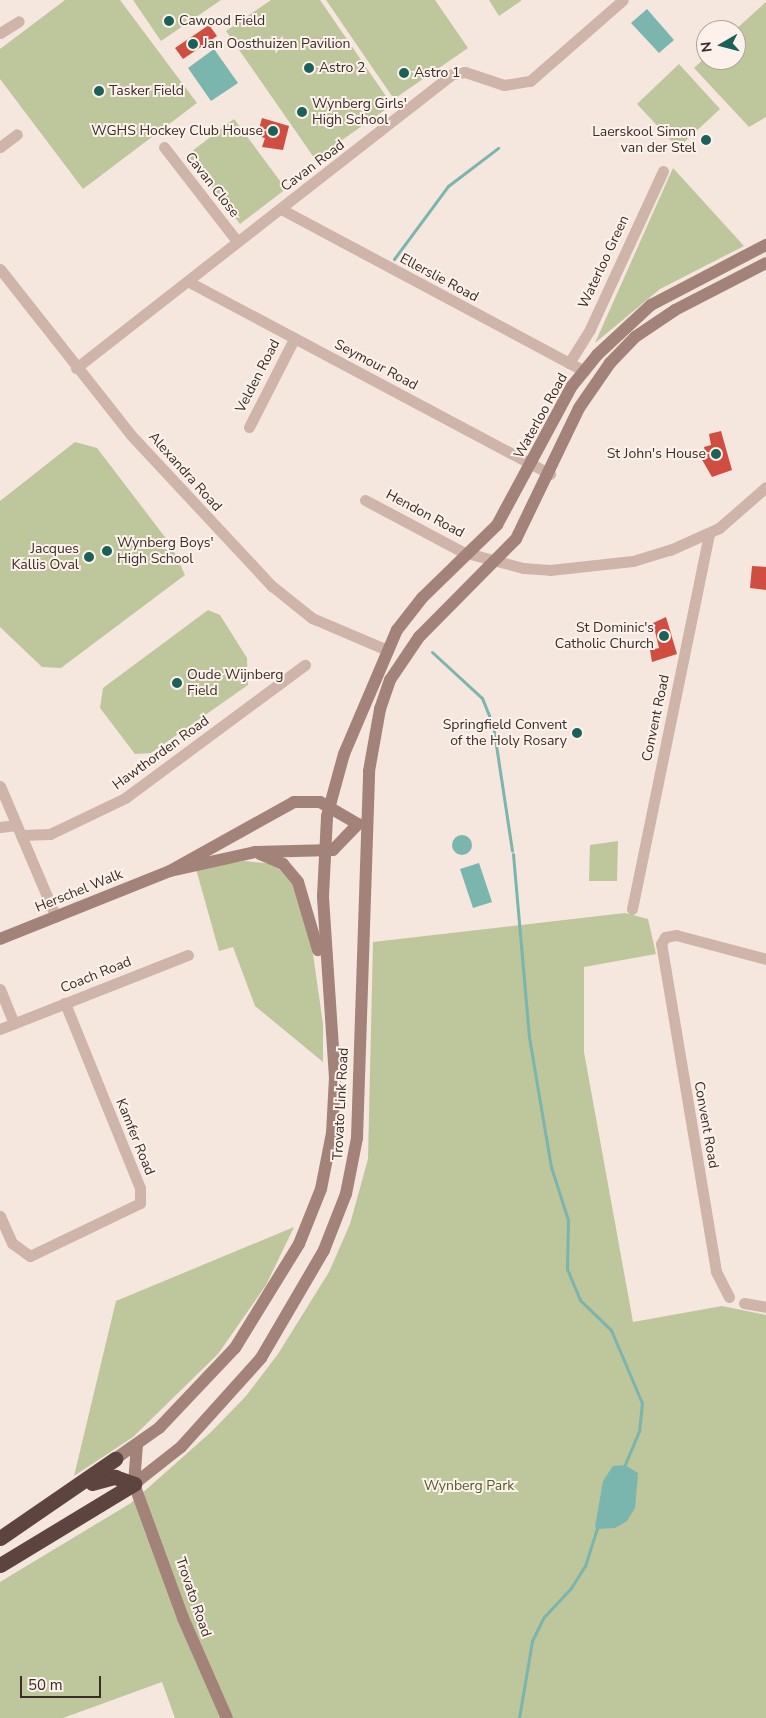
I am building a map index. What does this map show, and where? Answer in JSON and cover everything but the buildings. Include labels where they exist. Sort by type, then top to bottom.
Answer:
[{"type":"highway","points":[[0,1538],[79,1488],[115,1459]]},
{"type":"highway","points":[[79,1488],[110,1477],[134,1484]]},
{"type":"highway","points":[[0,1565],[134,1484]]},
{"type":"main road","name":"Waterloo Road","points":[[387,650],[412,610],[472,554],[509,508],[584,371],[651,305],[766,245]]},
{"type":"main road","points":[[497,562],[523,528],[588,392],[622,349],[675,310],[766,263]]},
{"type":"main road","name":"Trovato Link Road","points":[[134,1484],[149,1473],[226,1402],[261,1358],[324,1250],[346,1194],[357,1138],[368,771],[376,726],[385,692],[404,658],[429,626],[497,562]]},
{"type":"main road","name":"Trovato Link Road","points":[[115,1459],[137,1444],[218,1370],[268,1298],[311,1219],[327,1165],[335,1104],[324,852],[330,805],[344,754],[387,650]]},
{"type":"main road","points":[[364,886],[358,824],[364,750],[376,726]]},
{"type":"main road","name":"Herschel Walk","points":[[0,939],[170,871],[283,806],[306,800],[330,805]]},
{"type":"main road","points":[[330,805],[358,824]]},
{"type":"main road","points":[[324,852],[341,845],[358,824]]},
{"type":"main road","points":[[255,852],[283,864],[298,882],[329,988]]},
{"type":"main road","name":"Herschel Walk","points":[[170,871],[255,852],[324,852]]},
{"type":"main road","points":[[134,1484],[137,1444]]},
{"type":"main road","points":[[144,1502],[149,1473]]},
{"type":"main road","name":"Trovato Road","points":[[134,1484],[144,1502],[183,1618],[227,1718]]},
{"type":"street","name":"Cavan Road","points":[[76,368],[452,74],[465,72],[504,85],[530,81],[623,0]]},
{"type":"street","points":[[0,33],[19,21]]},
{"type":"street","points":[[0,147],[17,134]]},
{"type":"street","name":"Cavan Close","points":[[164,147],[237,242]]},
{"type":"street","name":"Waterloo Green","points":[[569,363],[590,329],[663,171]]},
{"type":"street","name":"Ellerslie Road","points":[[281,209],[584,371]]},
{"type":"street","name":"Alexandra Road","points":[[0,269],[76,368],[178,488],[272,586],[312,618],[387,650]]},
{"type":"street","name":"Seymour Road","points":[[188,282],[550,474]]},
{"type":"street","name":"Velden Road","points":[[249,427],[294,339]]},
{"type":"street","name":"Hendon Road","points":[[365,500],[472,554],[497,562],[538,570],[633,561],[709,533],[738,515],[766,487]]},
{"type":"street","name":"Convent Road","points":[[632,909],[709,533]]},
{"type":"street","name":"Hawthorden Road","points":[[0,827],[50,834],[125,798],[305,665]]},
{"type":"street","points":[[0,786],[56,917]]},
{"type":"street","name":"Convent Road","points":[[729,1296],[716,1271],[660,948],[665,937],[676,935],[766,960]]},
{"type":"street","name":"Coach Road","points":[[0,1029],[188,955]]},
{"type":"street","points":[[0,989],[14,1023]]},
{"type":"street","name":"Kamfer Road","points":[[0,1216],[12,1244],[30,1256],[140,1203],[140,1188],[65,1004]]},
{"type":"street","points":[[744,1303],[766,1307]]},
{"type":"green space","name":"Tasker Field","points":[[65,0],[120,0],[197,103],[83,189],[0,79],[0,49]]},
{"type":"green space","name":"Cawood Field","points":[[133,0],[221,0],[161,41]]},
{"type":"green space","name":"Astro 2","points":[[271,0],[320,0],[392,105],[315,159],[226,31]]},
{"type":"green space","name":"Astro 1","points":[[326,0],[435,0],[468,48],[394,99]]},
{"type":"green space","points":[[489,0],[521,0],[521,1],[499,16]]},
{"type":"green space","points":[[766,2],[766,117],[749,127],[694,68],[696,66],[696,70],[746,70],[746,20]]},
{"type":"green space","points":[[679,64],[720,109],[678,148],[637,104]]},
{"type":"green space","points":[[234,119],[286,189],[240,224],[187,155]]},
{"type":"green space","points":[[673,168],[744,246],[660,289],[595,343]]},
{"type":"green space","name":"Jacques Kallis Oval","points":[[75,442],[97,448],[171,545],[185,575],[61,668],[42,667],[0,627],[0,501]]},
{"type":"green space","name":"Oude Wijnberg Field","points":[[208,610],[220,615],[247,658],[248,685],[151,753],[135,754],[100,708],[103,688]]},
{"type":"green space","points":[[618,841],[617,881],[589,881],[590,845]]},
{"type":"green space","points":[[244,861],[275,864],[295,888],[311,940],[323,1024],[323,1062],[255,1006],[233,947],[219,951],[196,869]]},
{"type":"green space","name":"Wynberg Park","points":[[625,913],[648,919],[656,954],[584,967],[584,1052],[633,1322],[722,1306],[766,1315],[766,1718],[175,1718],[162,1682],[63,1718],[0,1718],[0,1582],[131,1503],[211,1432],[246,1396],[278,1354],[329,1272],[350,1224],[368,1159],[373,942]]},
{"type":"green space","points":[[294,1227],[266,1285],[218,1354],[133,1437],[74,1476],[116,1301]]},
{"type":"water","points":[[647,9],[674,40],[659,53],[631,23]]},
{"type":"water","points":[[214,49],[238,83],[211,101],[188,68]]},
{"type":"water","points":[[462,835],[469,838],[472,845],[469,852],[462,855],[455,852],[452,845],[455,838]]},
{"type":"water","points":[[479,863],[492,902],[473,908],[460,869]]},
{"type":"water","points":[[625,1465],[638,1473],[635,1508],[627,1521],[615,1528],[598,1529],[595,1527],[603,1481],[613,1466]]},
{"type":"waterway","points":[[394,259],[448,186],[498,148]]},
{"type":"waterway","points":[[432,652],[482,698],[493,725],[512,851]]},
{"type":"waterway","points":[[513,854],[529,1037],[551,1167],[568,1220],[567,1269],[580,1300],[611,1330],[642,1403],[639,1431],[623,1469]]},
{"type":"waterway","points":[[519,1718],[532,1641],[543,1618],[571,1588],[585,1566],[598,1525]]},
{"type":"place","name":"Cawood Field","points":[[169,21]]},
{"type":"place","name":"Jan Oosthuizen Pavilion","points":[[193,44]]},
{"type":"place","name":"Astro 2","points":[[309,68]]},
{"type":"place","name":"Astro 1","points":[[404,73]]},
{"type":"place","name":"Tasker Field","points":[[99,91]]},
{"type":"place","name":"Wynberg Girls' High School","points":[[302,112]]},
{"type":"place","name":"WGHS Hockey Club House","points":[[273,131]]},
{"type":"place","name":"Laerskool Simon van der Stel","points":[[706,140]]},
{"type":"place","name":"St John's House","points":[[716,454]]},
{"type":"place","name":"Wynberg Boys' High School","points":[[107,551]]},
{"type":"place","name":"Jacques Kallis Oval","points":[[89,557]]},
{"type":"place","name":"St Dominic's Catholic Church","points":[[664,636]]},
{"type":"place","name":"Oude Wijnberg Field","points":[[177,683]]},
{"type":"place","name":"Springfield Convent of the Holy Rosary","points":[[577,733]]}]
